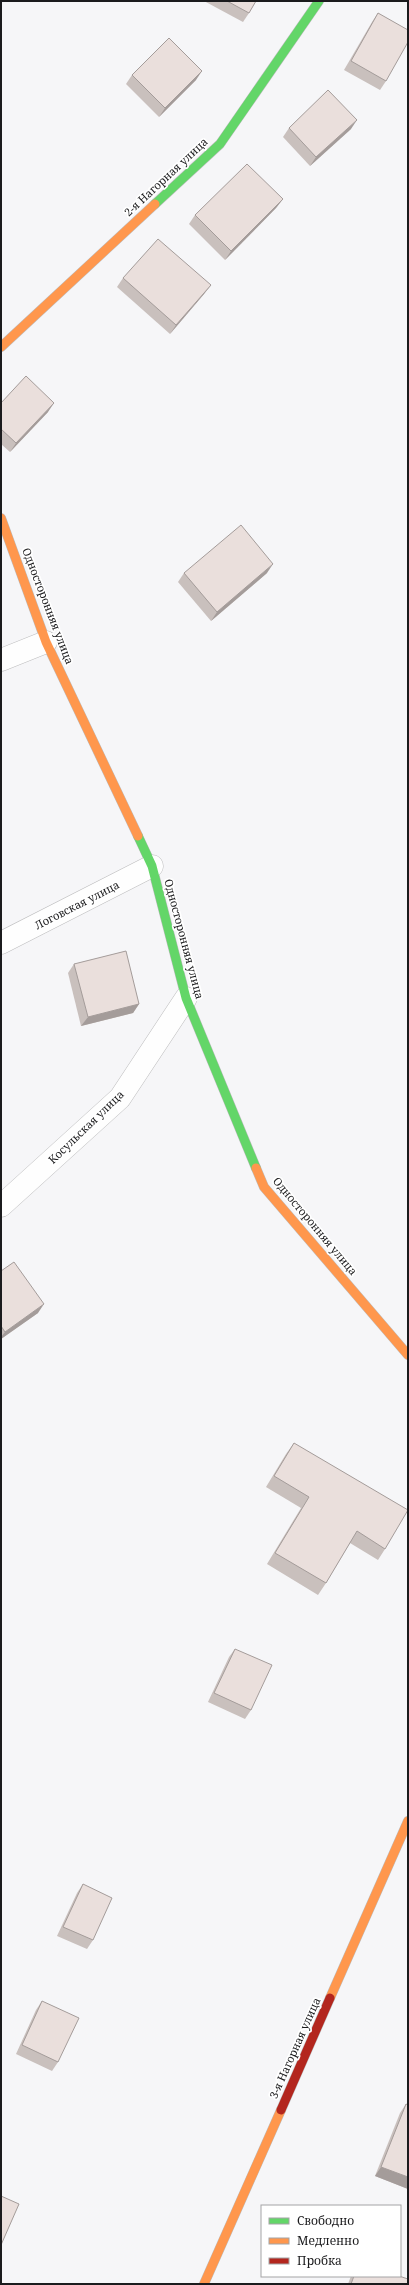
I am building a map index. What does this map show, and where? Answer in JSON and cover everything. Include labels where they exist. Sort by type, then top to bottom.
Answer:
[{"type":"street","name":"2-я Нагорная улица","points":[[1,347],[220,144],[319,1]]},
{"type":"street","name":"Односторонняя улица","points":[[1,518],[46,642],[152,866],[186,998],[264,1187],[408,1355]]},
{"type":"street","points":[[1,660],[46,642]]},
{"type":"street","name":"Логовская улица","points":[[1,943],[152,866]]},
{"type":"street","name":"Косульская улица","points":[[1,1206],[120,1098],[186,998]]},
{"type":"street","name":"3-я Нагорная улица","points":[[204,2284],[408,1821]]},
{"type":"building","points":[[227,1],[256,1],[249,13]]},
{"type":"building","points":[[378,13],[408,30],[408,42],[386,81],[351,61]]},
{"type":"building","points":[[169,38],[202,71],[165,108],[132,75]]},
{"type":"building","points":[[328,90],[357,120],[316,157],[289,128]]},
{"type":"building","points":[[247,164],[283,199],[231,251],[195,215]]},
{"type":"building","points":[[158,239],[211,285],[176,325],[123,278]]},
{"type":"building","points":[[26,376],[54,403],[16,443],[1,429],[1,403]]},
{"type":"building","points":[[241,525],[273,564],[217,612],[184,573]]},
{"type":"building","points":[[126,951],[139,1004],[88,1017],[74,964]]},
{"type":"building","points":[[14,1262],[44,1304],[5,1332],[1,1326],[1,1271]]},
{"type":"building","points":[[294,1443],[408,1510],[385,1549],[357,1531],[326,1583],[275,1553],[309,1497],[274,1476]]},
{"type":"building","points":[[235,1649],[272,1665],[251,1710],[214,1693]]},
{"type":"building","points":[[83,1884],[112,1898],[93,1940],[63,1927]]},
{"type":"building","points":[[42,2001],[79,2018],[58,2062],[22,2045]]},
{"type":"building","points":[[406,2104],[408,2105],[408,2177],[381,2167]]},
{"type":"building","points":[[1,2196],[19,2204],[1,2245]]},
{"type":"building","points":[[354,2277],[401,2277],[408,2279],[407,2284],[351,2284]]},
{"type":"traffic: fast","points":[[155,204],[220,144],[319,1]]},
{"type":"traffic: fast","points":[[138,836],[152,866],[186,998],[256,1168]]},
{"type":"traffic: slow","points":[[1,347],[155,204]]},
{"type":"traffic: slow","points":[[1,518],[46,642],[138,836]]},
{"type":"traffic: slow","points":[[256,1168],[264,1187],[408,1355]]},
{"type":"traffic: slow","points":[[330,1998],[408,1821]]},
{"type":"traffic: slow","points":[[204,2284],[281,2110]]},
{"type":"traffic: jam","points":[[281,2110],[330,1998]]}]
